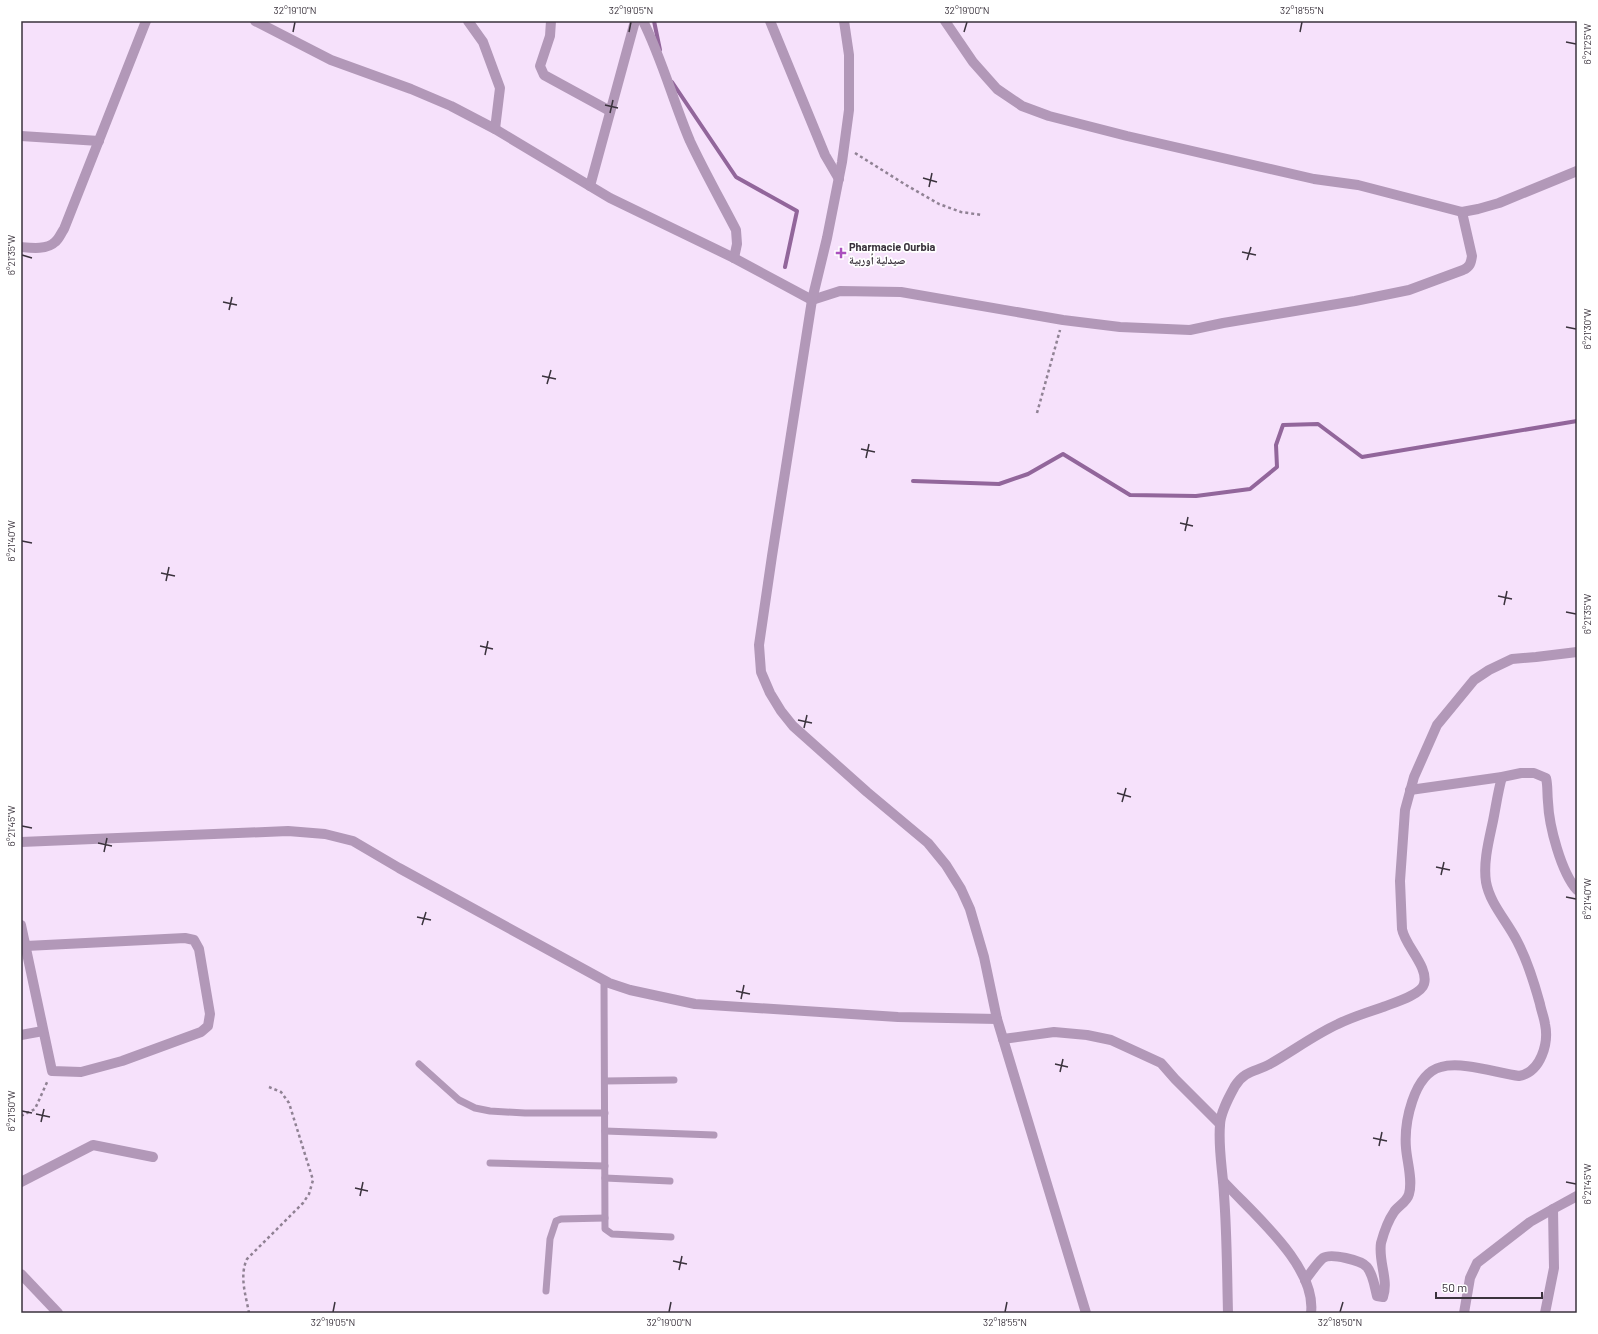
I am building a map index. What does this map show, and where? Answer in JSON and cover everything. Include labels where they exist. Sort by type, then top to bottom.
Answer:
[{"type":"street","points":[[21,247],[38,248],[55,242],[64,229],[146,21]]},
{"type":"street","points":[[255,21],[332,60],[411,89],[451,106],[495,129],[610,198],[734,258],[812,300],[840,291],[901,292],[1063,320],[1120,328],[1190,330],[1409,290],[1468,268],[1471,263],[1472,256],[1462,212]]},
{"type":"street","points":[[468,21],[483,42],[500,88],[495,129]]},
{"type":"street","points":[[551,21],[550,36],[540,66],[544,75],[610,111]]},
{"type":"street","points":[[590,186],[635,21]]},
{"type":"street","points":[[643,21],[651,38],[690,141],[736,230],[737,244],[734,258]]},
{"type":"street","points":[[770,21],[825,154],[839,179]]},
{"type":"street","points":[[844,21],[849,56],[849,110],[839,179],[812,300],[759,645],[762,672],[770,692],[781,711],[793,726],[867,792],[928,842],[962,889],[970,909],[984,957],[997,1019],[1086,1313]]},
{"type":"street","points":[[944,21],[973,62],[997,89],[1022,106],[1049,116],[1127,136],[1314,179],[1358,185],[1462,212],[1499,203],[1577,170]]},
{"type":"street","points":[[21,136],[99,141]]},
{"type":"street","points":[[1228,1313],[1226,1235],[1223,1181],[1219,1147],[1220,1124],[1223,1112],[1236,1085],[1247,1073],[1266,1066],[1338,1024],[1420,991],[1424,984],[1425,976],[1423,968],[1403,936],[1400,881],[1405,810],[1414,777],[1437,726],[1474,680],[1489,670],[1512,659],[1536,658],[1577,652]]},
{"type":"street","points":[[1410,790],[1502,777],[1520,773],[1534,773],[1546,778],[1548,786],[1548,803],[1558,856],[1577,890]]},
{"type":"street","points":[[1306,1280],[1317,1264],[1324,1258],[1331,1256],[1341,1257],[1363,1264],[1368,1268],[1377,1296],[1383,1297],[1385,1286],[1381,1263],[1381,1244],[1387,1223],[1394,1211],[1406,1200],[1409,1195],[1410,1188],[1406,1146],[1408,1117],[1415,1093],[1421,1082],[1430,1072],[1441,1067],[1458,1065],[1519,1076],[1524,1075],[1532,1069],[1542,1058],[1545,1044],[1546,1025],[1533,980],[1517,941],[1491,897],[1486,882],[1485,869],[1489,841],[1502,777]]},
{"type":"street","points":[[21,842],[288,831],[325,834],[353,841],[379,857],[604,980],[630,990],[695,1004],[898,1017],[997,1019]]},
{"type":"street","points":[[21,925],[52,1071],[81,1072],[122,1061],[201,1032],[208,1026],[210,1014],[199,949],[194,940],[186,938],[26,946]]},
{"type":"street","points":[[21,1035],[44,1031]]},
{"type":"street","points":[[1003,1039],[1054,1032],[1087,1035],[1111,1040],[1161,1063],[1220,1124]]},
{"type":"street","points":[[21,1182],[93,1145],[153,1157]]},
{"type":"street","points":[[1223,1181],[1262,1220],[1289,1253],[1306,1280],[1311,1299],[1311,1313]]},
{"type":"street","points":[[1464,1313],[1470,1278],[1477,1263],[1530,1222],[1577,1196]]},
{"type":"street","points":[[1545,1313],[1554,1268],[1553,1209]]},
{"type":"street","points":[[21,1274],[58,1313]]},
{"type":"lane","points":[[604,980],[605,1229],[612,1234],[671,1237]]},
{"type":"lane","points":[[419,1064],[460,1100],[475,1108],[490,1111],[525,1113],[605,1113]]},
{"type":"lane","points":[[605,1081],[674,1080]]},
{"type":"lane","points":[[605,1131],[714,1135]]},
{"type":"lane","points":[[490,1163],[605,1166]]},
{"type":"lane","points":[[605,1178],[670,1181]]},
{"type":"lane","points":[[546,1290],[550,1239],[556,1221],[605,1218]]},
{"type":"path","points":[[844,146],[939,204],[961,212],[982,215]]},
{"type":"path","points":[[1037,413],[1063,320]]},
{"type":"path","points":[[21,1116],[35,1109],[52,1071]]},
{"type":"path","points":[[250,1313],[243,1276],[244,1265],[247,1259],[303,1203],[309,1194],[313,1180],[289,1103],[281,1092],[269,1087]]},
{"type":"waterway","points":[[654,21],[660,50]]},
{"type":"waterway","points":[[672,82],[736,177],[797,211],[785,267]]},
{"type":"waterway","points":[[913,481],[999,484],[1028,474],[1063,454],[1130,495],[1196,496],[1250,489],[1277,467],[1276,445],[1283,425],[1318,424],[1362,457],[1577,421]]},
{"type":"place","name":"Pharmacie Ourbia صيدلية أوربية","points":[[841,253]]}]
